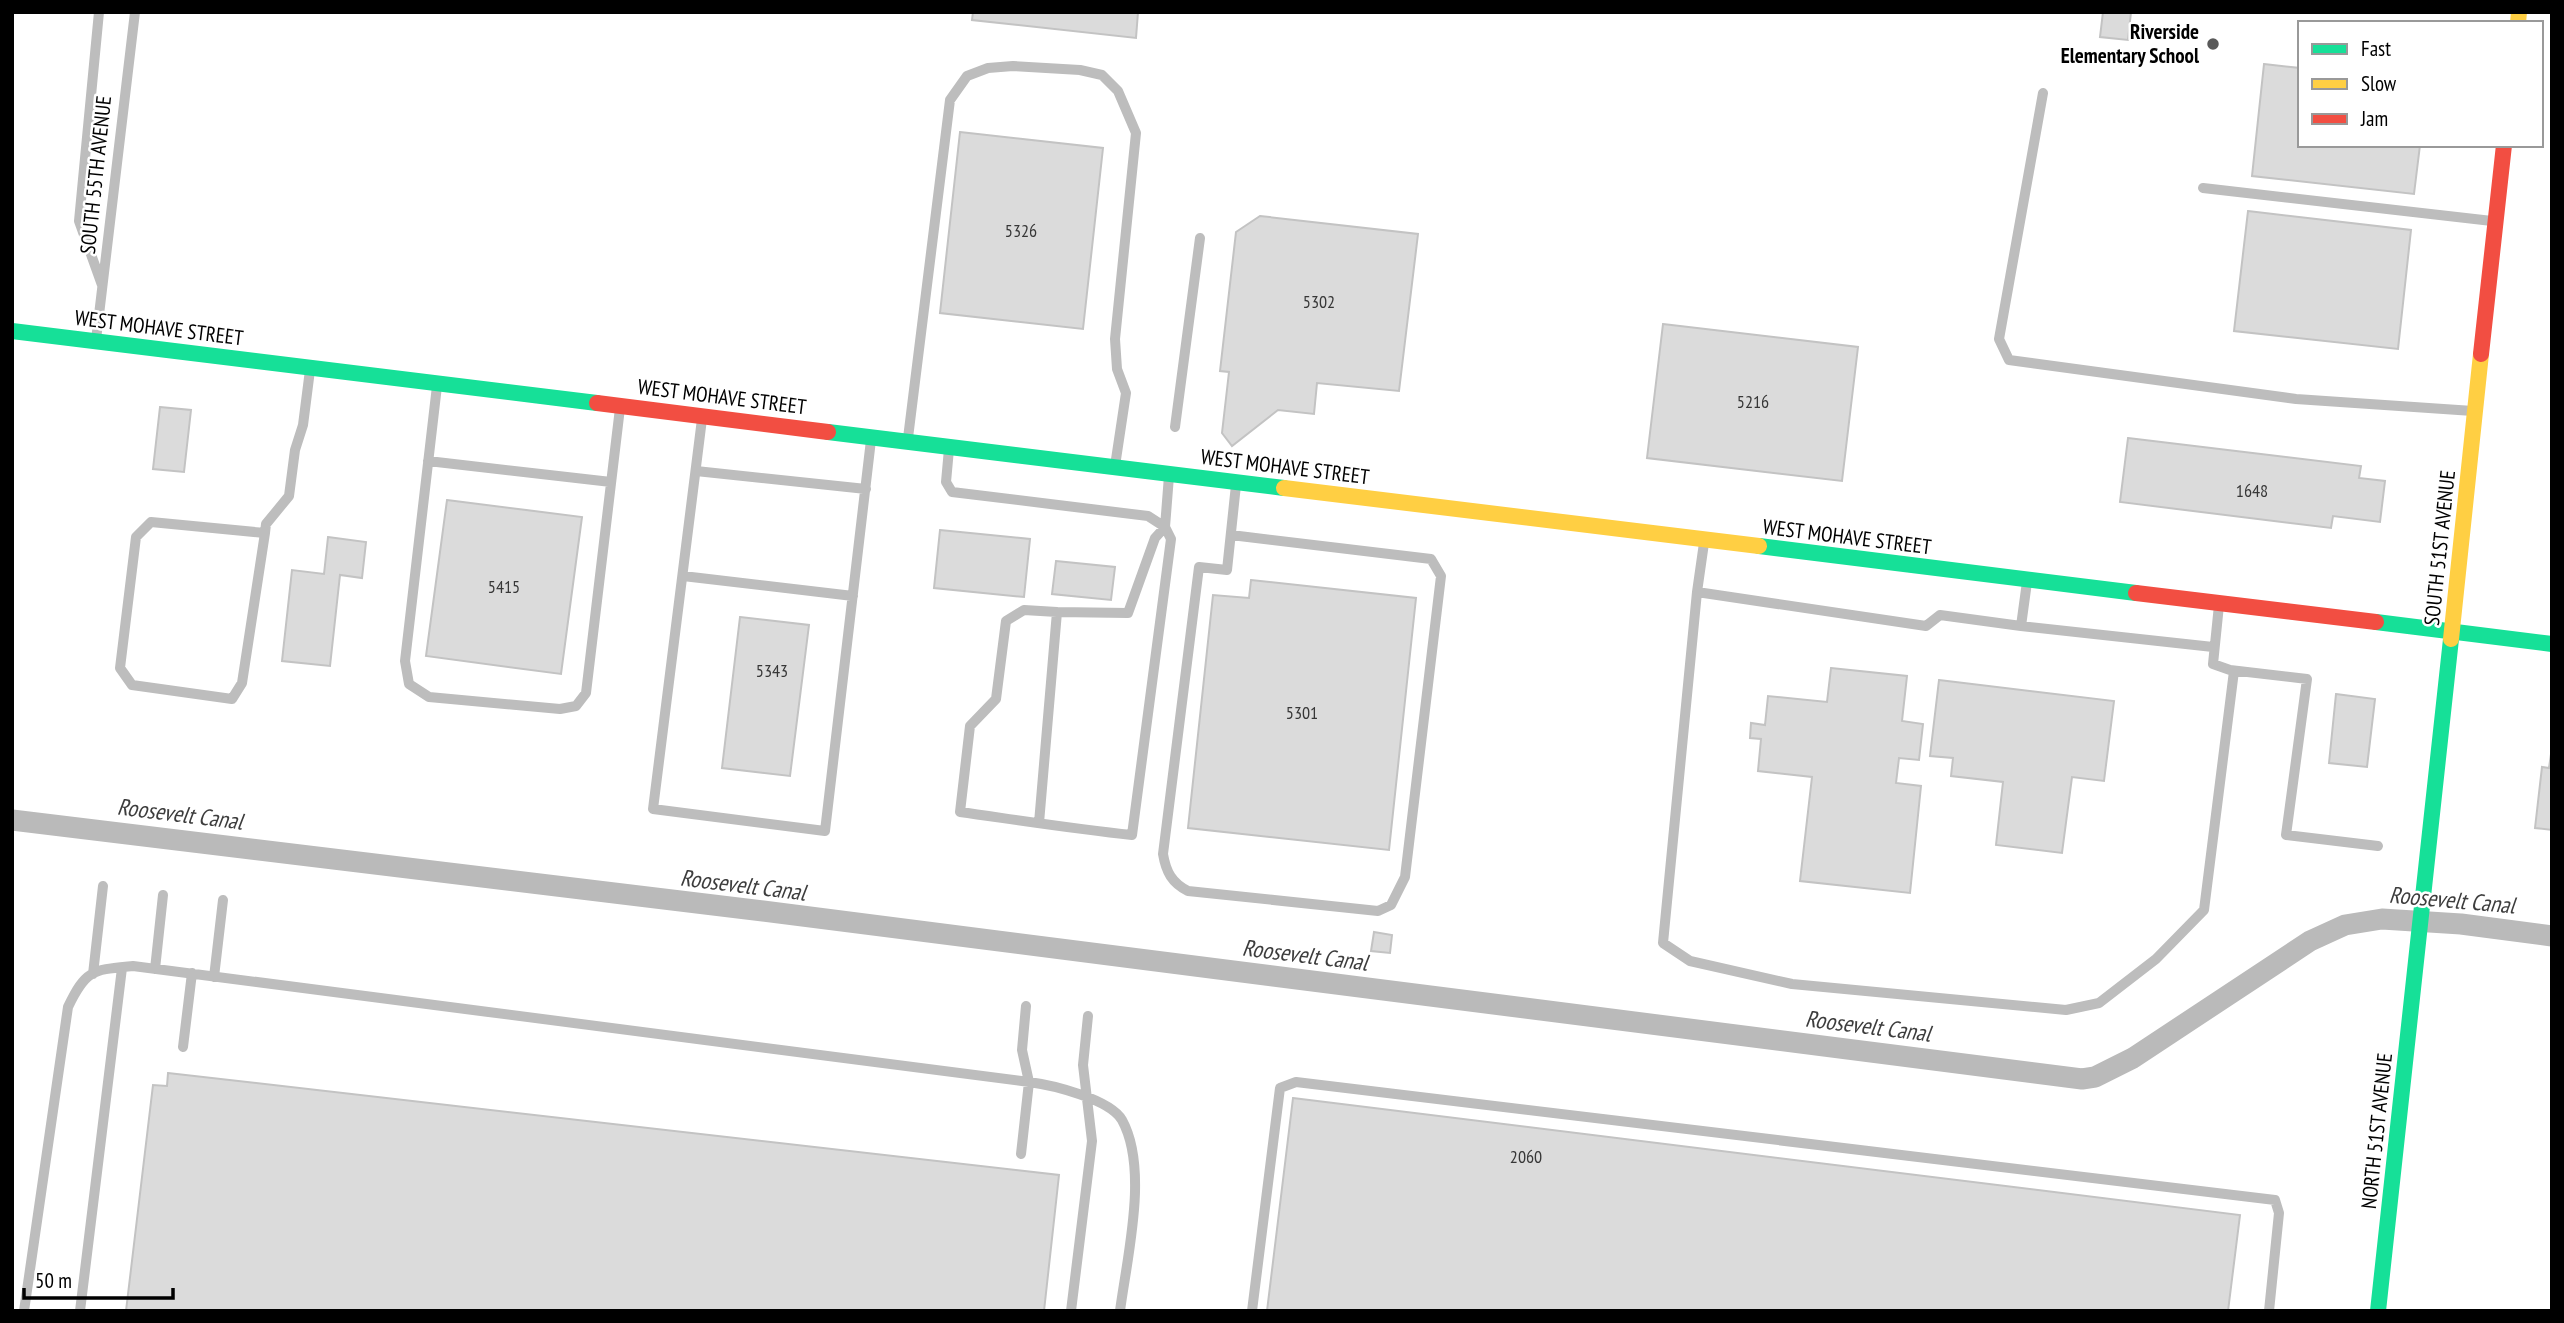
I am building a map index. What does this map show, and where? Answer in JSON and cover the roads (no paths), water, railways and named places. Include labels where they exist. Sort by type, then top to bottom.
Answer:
[{"type":"street","name":"SOUTH 51ST AVENUE","points":[[2417,955],[2504,147]]},
{"type":"street","name":"WEST MOHAVE STREET","points":[[12,331],[2552,644]]},
{"type":"street","name":"NORTH 51ST AVENUE","points":[[2378,1311],[2417,955]]},
{"type":"lane","points":[[99,12],[79,221],[103,288]]},
{"type":"lane","name":"SOUTH 55TH AVENUE","points":[[96,341],[135,12]]},
{"type":"lane","points":[[908,441],[950,100],[967,76],[988,68],[1013,66],[1080,70],[1102,75],[1118,91],[1136,133],[1115,339],[1117,369],[1126,393],[1115,467]]},
{"type":"lane","points":[[2043,93],[1999,340],[2009,360],[2296,399],[2475,411]]},
{"type":"lane","points":[[2203,188],[2495,222]]},
{"type":"lane","points":[[1175,427],[1200,238]]},
{"type":"lane","points":[[265,533],[151,522],[136,537],[120,668],[132,685],[232,699],[242,683],[265,533],[266,524],[289,496],[295,450],[303,425],[310,367]]},
{"type":"lane","points":[[437,383],[405,661],[409,684],[429,697],[560,709],[576,706],[586,693],[620,405]]},
{"type":"lane","points":[[702,416],[653,809],[824,831],[872,437]]},
{"type":"lane","points":[[949,446],[946,482],[952,492],[1148,516],[1165,527],[1171,539],[1132,835],[960,812],[970,726],[996,699],[1006,621],[1024,610],[1128,613],[1155,538],[1165,527],[1169,474]]},
{"type":"lane","points":[[428,461],[611,482]]},
{"type":"lane","points":[[696,471],[866,489]]},
{"type":"lane","points":[[1230,535],[1431,559],[1441,576],[1405,877],[1391,905],[1378,911],[1188,891],[1176,885],[1165,865],[1163,854],[1199,567],[1227,570],[1230,535],[1236,482]]},
{"type":"lane","points":[[1704,540],[1663,943],[1690,961],[1792,984],[2066,1010],[2099,1003],[2156,958],[2204,910],[2234,671]]},
{"type":"lane","points":[[682,576],[853,596]]},
{"type":"lane","points":[[2021,626],[2028,581]]},
{"type":"lane","points":[[1697,592],[1926,626],[1940,615],[2213,647]]},
{"type":"lane","points":[[2219,605],[2213,664],[2234,671],[2307,679],[2286,835],[2378,846]]},
{"type":"lane","points":[[1039,823],[1057,612]]},
{"type":"lane","points":[[93,974],[103,886]]},
{"type":"lane","points":[[155,969],[163,895]]},
{"type":"lane","points":[[214,977],[223,900]]},
{"type":"lane","points":[[80,1311],[122,968]]},
{"type":"lane","points":[[24,1311],[68,1007],[80,981],[101,969],[122,968],[192,973],[1029,1082],[1087,1096],[1121,1118],[1133,1153],[1134,1199],[1120,1311]]},
{"type":"lane","points":[[183,1047],[192,973]]},
{"type":"lane","points":[[1021,1154],[1029,1082],[1022,1050],[1027,1006]]},
{"type":"lane","points":[[1071,1311],[1092,1140],[1083,1065],[1088,1016]]},
{"type":"lane","points":[[1252,1311],[1280,1088],[1296,1082],[2275,1200],[2279,1213],[2269,1311]]},
{"type":"waterway","name":"Roosevelt Canal","points":[[12,820],[763,911],[2082,1079],[2095,1077],[2133,1058],[2310,941],[2345,925],[2382,919],[2461,924],[2552,936]]},
{"type":"place","name":"Riverside Elementary School","points":[[2213,44]]}]
